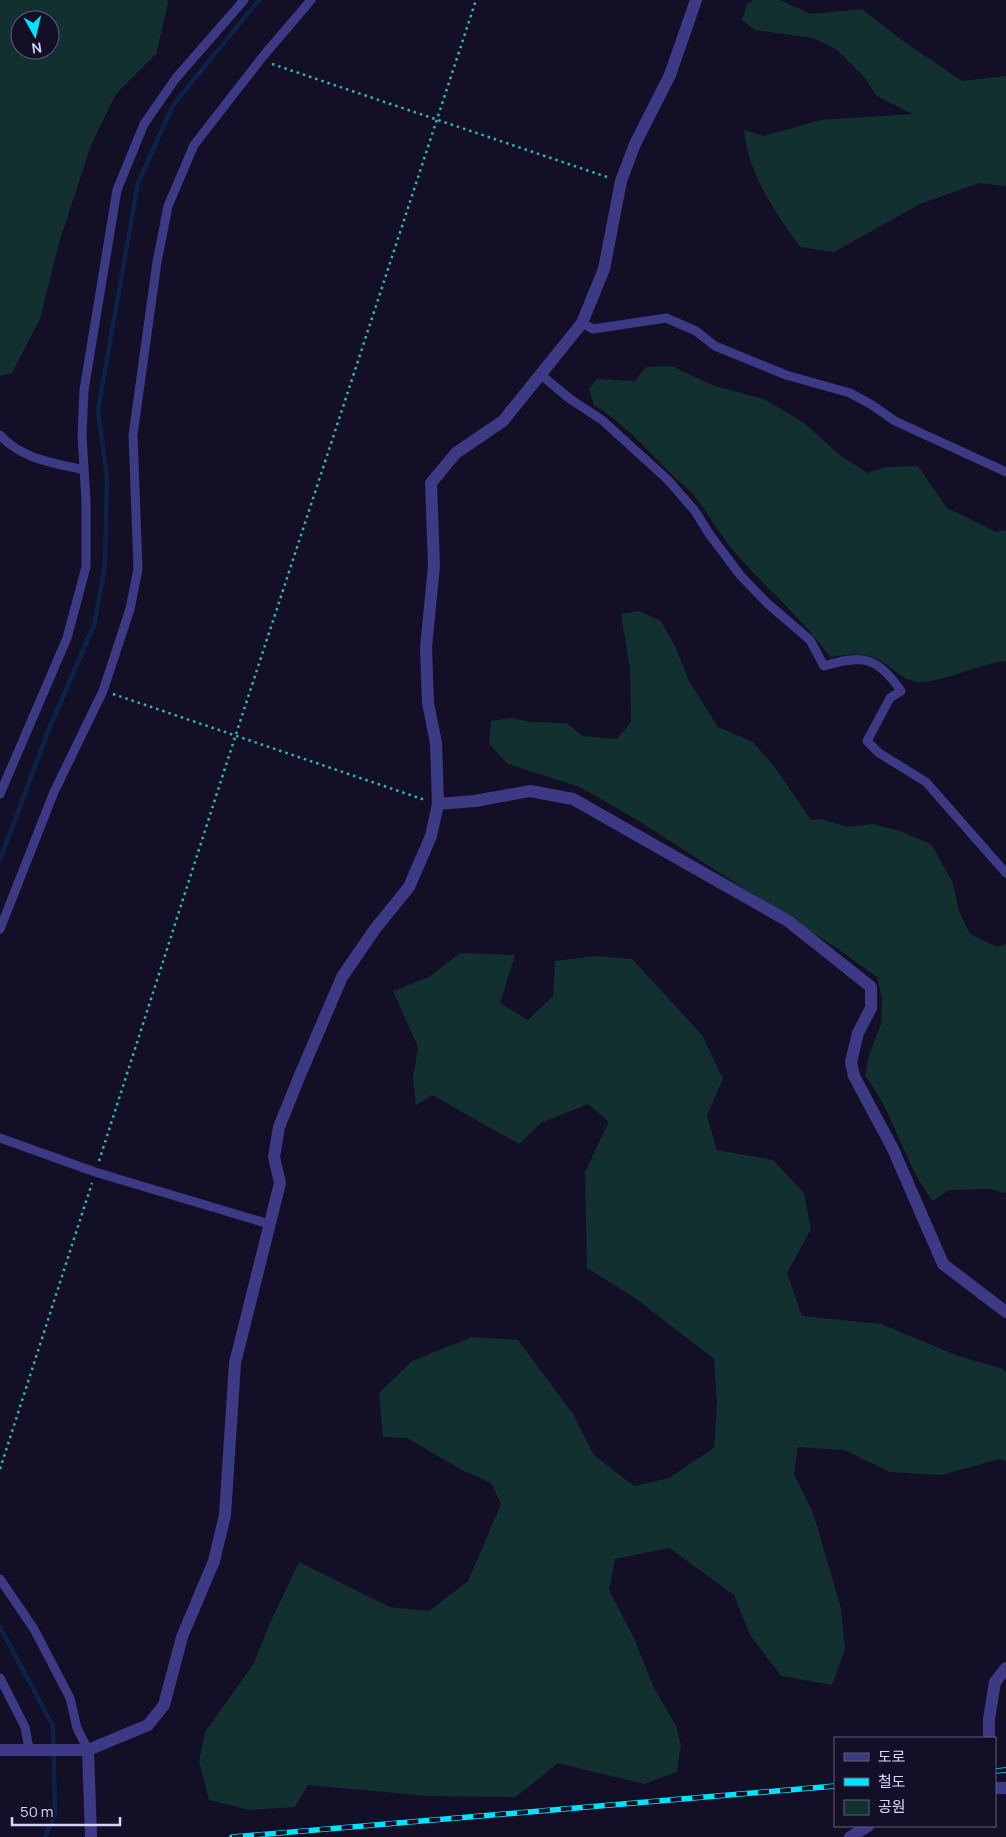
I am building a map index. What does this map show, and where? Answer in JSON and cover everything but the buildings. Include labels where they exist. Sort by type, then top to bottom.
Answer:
[{"type":"street","points":[[0,1750],[83,1751],[148,1725],[164,1705],[182,1636],[214,1561],[225,1515],[235,1363],[280,1183],[274,1158],[279,1127],[342,978],[375,929],[409,887],[432,836],[438,804],[436,744],[428,703],[426,647],[434,566],[431,483],[456,453],[503,421],[582,323],[604,269],[621,181],[635,144],[670,75],[696,0]]},
{"type":"street","points":[[438,804],[475,801],[530,791],[573,799],[788,921],[871,987],[871,1008],[858,1033],[851,1062],[854,1076],[893,1149],[943,1264],[1006,1312]]},
{"type":"street","points":[[989,1737],[989,1719],[995,1682],[1006,1668]]},
{"type":"street","points":[[83,1751],[91,1837]]},
{"type":"street","points":[[850,1837],[866,1827]]},
{"type":"lane","points":[[0,794],[67,638],[86,567],[82,435],[84,390],[117,190],[144,124],[176,78],[244,0]]},
{"type":"lane","points":[[0,929],[54,792],[103,691],[130,609],[138,569],[133,435],[155,271],[168,206],[194,145],[260,60],[311,0]]},
{"type":"lane","points":[[582,323],[593,329],[666,318],[696,331],[715,346],[786,375],[850,393],[895,421],[1006,472]]},
{"type":"lane","points":[[540,374],[570,400],[602,420],[668,480],[695,511],[710,535],[740,575],[767,603],[810,640],[824,666],[861,659],[873,661],[892,677],[901,691],[890,698],[867,741],[879,753],[926,782],[1006,873]]},
{"type":"lane","points":[[0,435],[16,449],[33,458],[84,470]]},
{"type":"lane","points":[[0,1138],[95,1172],[269,1224]]},
{"type":"lane","points":[[0,1579],[34,1629],[65,1690],[83,1751]]},
{"type":"lane","points":[[0,1678],[25,1727],[29,1749]]},
{"type":"path","points":[[0,1469],[236,734],[476,0]]},
{"type":"path","points":[[260,60],[621,181]]},
{"type":"path","points":[[103,691],[236,734],[438,804]]},
{"type":"green space","points":[[0,0],[168,0],[156,54],[116,94],[91,145],[59,243],[40,319],[12,373],[0,376]]},
{"type":"green space","points":[[754,0],[780,0],[811,14],[862,9],[903,41],[962,81],[1006,76],[1006,186],[979,183],[920,204],[834,252],[800,247],[764,192],[751,162],[744,130],[764,136],[821,120],[913,114],[877,96],[864,77],[836,49],[813,38],[755,30],[742,20],[747,4]]},
{"type":"green space","points":[[672,366],[714,386],[764,399],[803,422],[841,456],[868,473],[886,467],[918,466],[947,508],[996,532],[1006,530],[1006,661],[939,679],[919,682],[900,675],[878,659],[867,655],[851,654],[830,657],[820,643],[732,549],[693,494],[626,429],[594,405],[589,389],[597,379],[635,381],[646,367]]},
{"type":"green space","points":[[639,611],[661,621],[675,646],[689,681],[718,727],[753,742],[774,766],[811,820],[821,819],[847,827],[873,824],[900,831],[931,844],[952,881],[959,911],[970,934],[997,947],[1006,944],[1006,1193],[990,1189],[949,1190],[933,1201],[914,1171],[884,1106],[865,1076],[869,1055],[881,1024],[882,999],[877,977],[838,949],[639,821],[580,787],[508,764],[489,744],[491,721],[512,718],[532,722],[566,723],[583,736],[617,739],[631,722],[630,669],[621,614]]},
{"type":"green space","points":[[460,953],[515,955],[500,1003],[528,1020],[553,996],[555,961],[595,956],[632,959],[702,1035],[723,1079],[707,1115],[717,1150],[773,1160],[804,1193],[811,1229],[787,1273],[802,1316],[881,1324],[958,1356],[1003,1369],[1006,1373],[1006,1461],[999,1459],[942,1475],[890,1472],[844,1450],[798,1447],[794,1474],[813,1513],[841,1608],[845,1649],[832,1685],[781,1676],[750,1635],[734,1595],[669,1548],[615,1559],[609,1590],[634,1638],[654,1688],[676,1726],[681,1744],[677,1772],[644,1784],[558,1763],[516,1797],[428,1796],[308,1785],[295,1807],[249,1810],[209,1800],[199,1761],[205,1732],[254,1663],[269,1625],[299,1562],[390,1607],[429,1611],[468,1581],[501,1504],[491,1483],[462,1470],[407,1438],[383,1437],[379,1393],[412,1361],[472,1337],[518,1340],[573,1414],[594,1455],[634,1486],[669,1478],[714,1448],[717,1402],[714,1359],[635,1298],[587,1268],[585,1172],[609,1122],[588,1104],[541,1123],[519,1144],[432,1095],[416,1105],[413,1078],[418,1047],[393,991],[429,977]]},
{"type":"waterway","points":[[0,860],[49,729],[94,625],[105,566],[107,478],[98,410],[138,183],[173,105],[259,0]]},
{"type":"waterway","points":[[0,1627],[53,1726],[55,1815],[45,1837]]},
{"type":"railway","points":[[996,1771],[1006,1770]]},
{"type":"railway","points":[[232,1837],[834,1786]]}]
